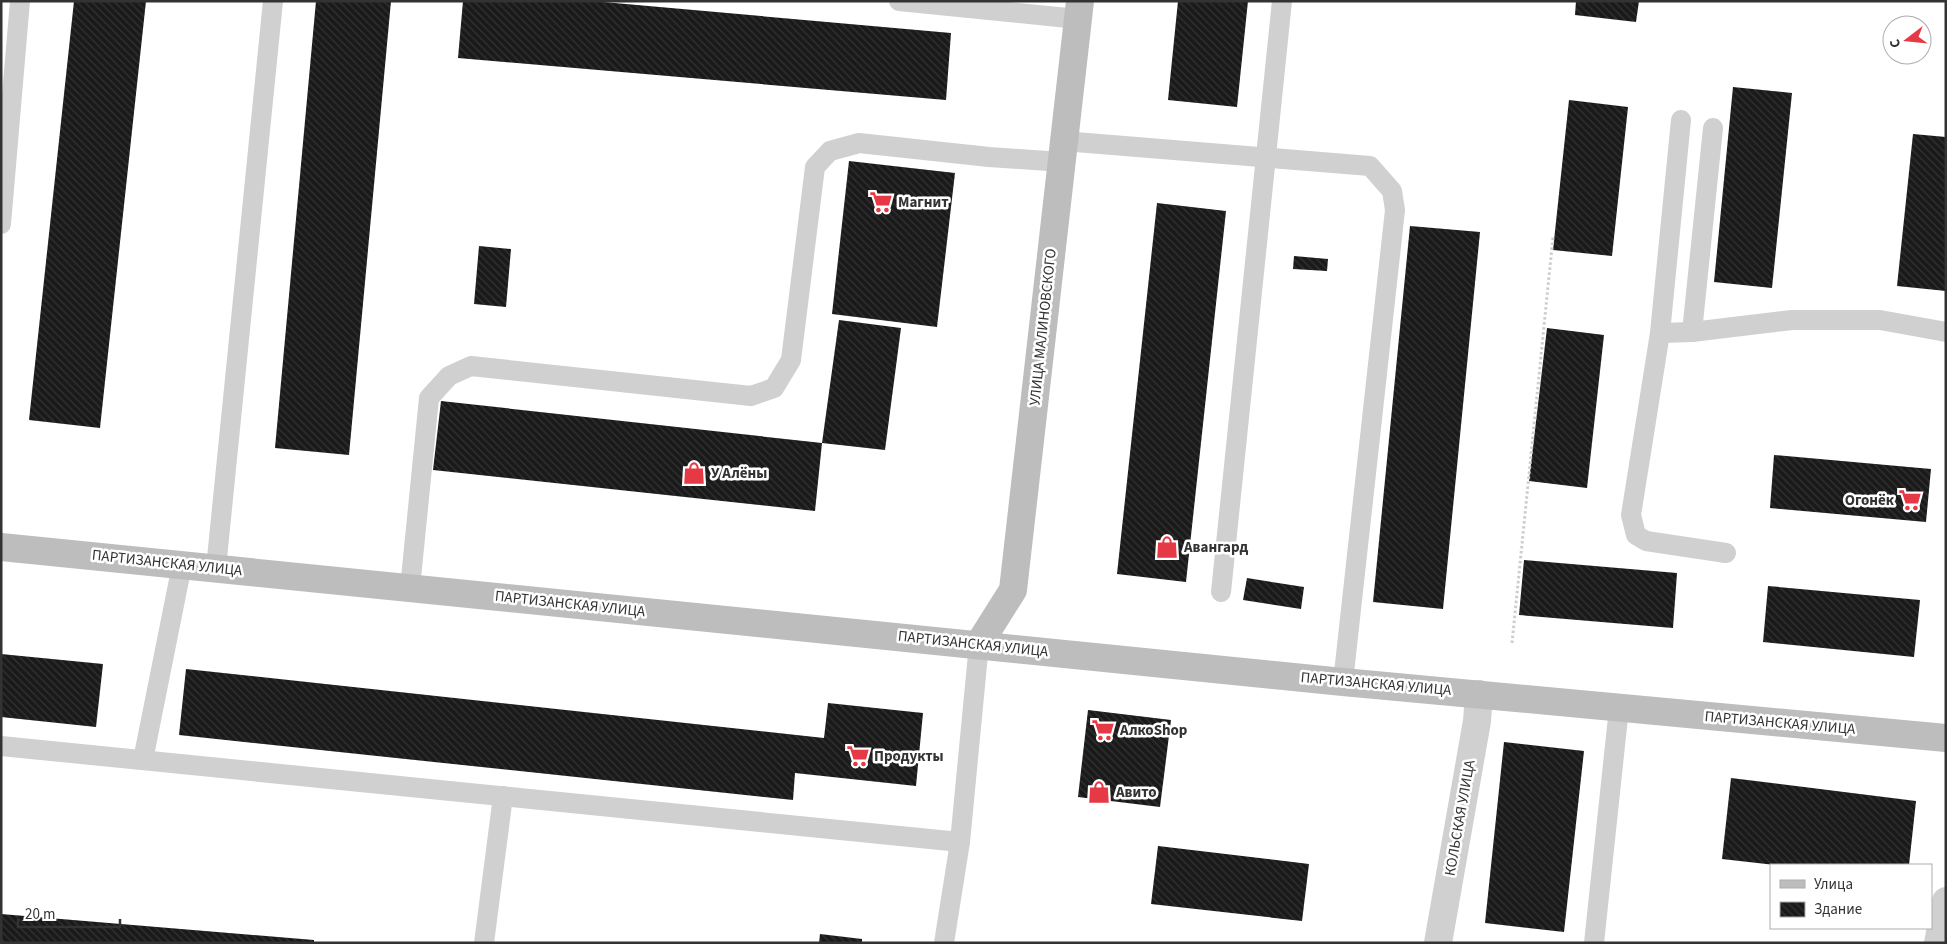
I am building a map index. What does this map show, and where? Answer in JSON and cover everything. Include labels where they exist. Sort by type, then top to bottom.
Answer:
[{"type":"street","name":"УЛИЦА МАЛИНОВСКОГО","points":[[979,644],[1013,590],[1079,10]]},
{"type":"street","name":"ПАРТИЗАНСКАЯ УЛИЦА","points":[[1,547],[1343,682],[1946,738]]},
{"type":"street","name":"КОЛЬСКАЯ УЛИЦА","points":[[1438,943],[1477,721],[1480,694]]},
{"type":"street","points":[[1938,943],[1946,901]]},
{"type":"lane","points":[[1,224],[20,1]]},
{"type":"lane","points":[[216,568],[273,1]]},
{"type":"lane","points":[[899,1],[1079,10]]},
{"type":"lane","points":[[1221,592],[1282,1]]},
{"type":"lane","points":[[1681,120],[1660,333],[1630,515],[1636,535],[1646,541],[1726,553]]},
{"type":"lane","points":[[1692,332],[1713,128]]},
{"type":"lane","points":[[410,588],[429,398],[449,376],[471,366],[752,396],[774,388],[791,360],[815,167],[830,150],[859,143],[989,157],[1062,151],[1265,157],[1370,166],[1392,191],[1395,210],[1343,682]]},
{"type":"lane","points":[[1660,333],[1692,332],[1792,320],[1880,320],[1946,332]]},
{"type":"lane","points":[[143,760],[182,565]]},
{"type":"lane","points":[[944,943],[960,842],[979,644]]},
{"type":"lane","points":[[1594,943],[1619,708]]},
{"type":"lane","points":[[1,746],[960,842]]},
{"type":"lane","points":[[484,943],[504,796]]},
{"type":"path","points":[[1512,642],[1553,237]]},
{"type":"building","points":[[74,1],[146,1],[100,428],[29,420]]},
{"type":"building","points":[[316,1],[391,1],[349,455],[275,448]]},
{"type":"building","points":[[463,1],[592,1],[951,33],[946,100],[458,58]]},
{"type":"building","points":[[1178,1],[1248,1],[1237,107],[1168,100]]},
{"type":"building","points":[[1576,1],[1639,1],[1636,22],[1575,15]]},
{"type":"building","points":[[1733,87],[1792,93],[1772,288],[1714,282]]},
{"type":"building","points":[[1569,100],[1628,107],[1612,256],[1553,250]]},
{"type":"building","points":[[1913,134],[1946,137],[1946,291],[1897,286]]},
{"type":"building","points":[[849,161],[955,173],[937,327],[832,314]]},
{"type":"building","points":[[1157,203],[1226,211],[1186,582],[1117,574]]},
{"type":"building","points":[[1410,226],[1480,232],[1443,609],[1373,602]]},
{"type":"building","points":[[479,246],[511,249],[506,307],[474,304]]},
{"type":"building","points":[[1294,256],[1328,259],[1327,271],[1293,269]]},
{"type":"building","points":[[839,320],[901,328],[885,450],[822,443]]},
{"type":"building","points":[[1547,328],[1604,335],[1587,488],[1529,481]]},
{"type":"building","points":[[441,401],[822,443],[815,511],[433,470]]},
{"type":"building","points":[[1774,455],[1931,469],[1926,522],[1770,508]]},
{"type":"building","points":[[1524,560],[1677,573],[1673,628],[1519,615]]},
{"type":"building","points":[[1247,578],[1304,587],[1301,609],[1243,600]]},
{"type":"building","points":[[1768,586],[1920,600],[1914,657],[1763,642]]},
{"type":"building","points":[[1,654],[103,664],[96,727],[1,717]]},
{"type":"building","points":[[186,669],[824,738],[828,703],[923,713],[916,786],[795,773],[793,800],[179,735]]},
{"type":"building","points":[[1088,710],[1171,720],[1160,807],[1078,797]]},
{"type":"building","points":[[1504,742],[1584,751],[1564,932],[1485,923]]},
{"type":"building","points":[[1731,778],[1916,801],[1909,864],[1770,864],[1722,859]]},
{"type":"building","points":[[1158,846],[1309,864],[1302,921],[1151,904]]},
{"type":"building","points":[[1,914],[314,940],[314,943],[1,943]]},
{"type":"building","points":[[820,934],[862,939],[862,943],[819,943]]},
{"type":"place","name":"Магнит","points":[[881,202]]},
{"type":"place","name":"У Алёны","points":[[694,473]]},
{"type":"place","name":"Огонёк","points":[[1910,500]]},
{"type":"place","name":"Авангард","points":[[1167,547]]},
{"type":"place","name":"АлкоShop","points":[[1103,730]]},
{"type":"place","name":"Продукты","points":[[858,756]]},
{"type":"place","name":"Авито","points":[[1099,792]]}]
